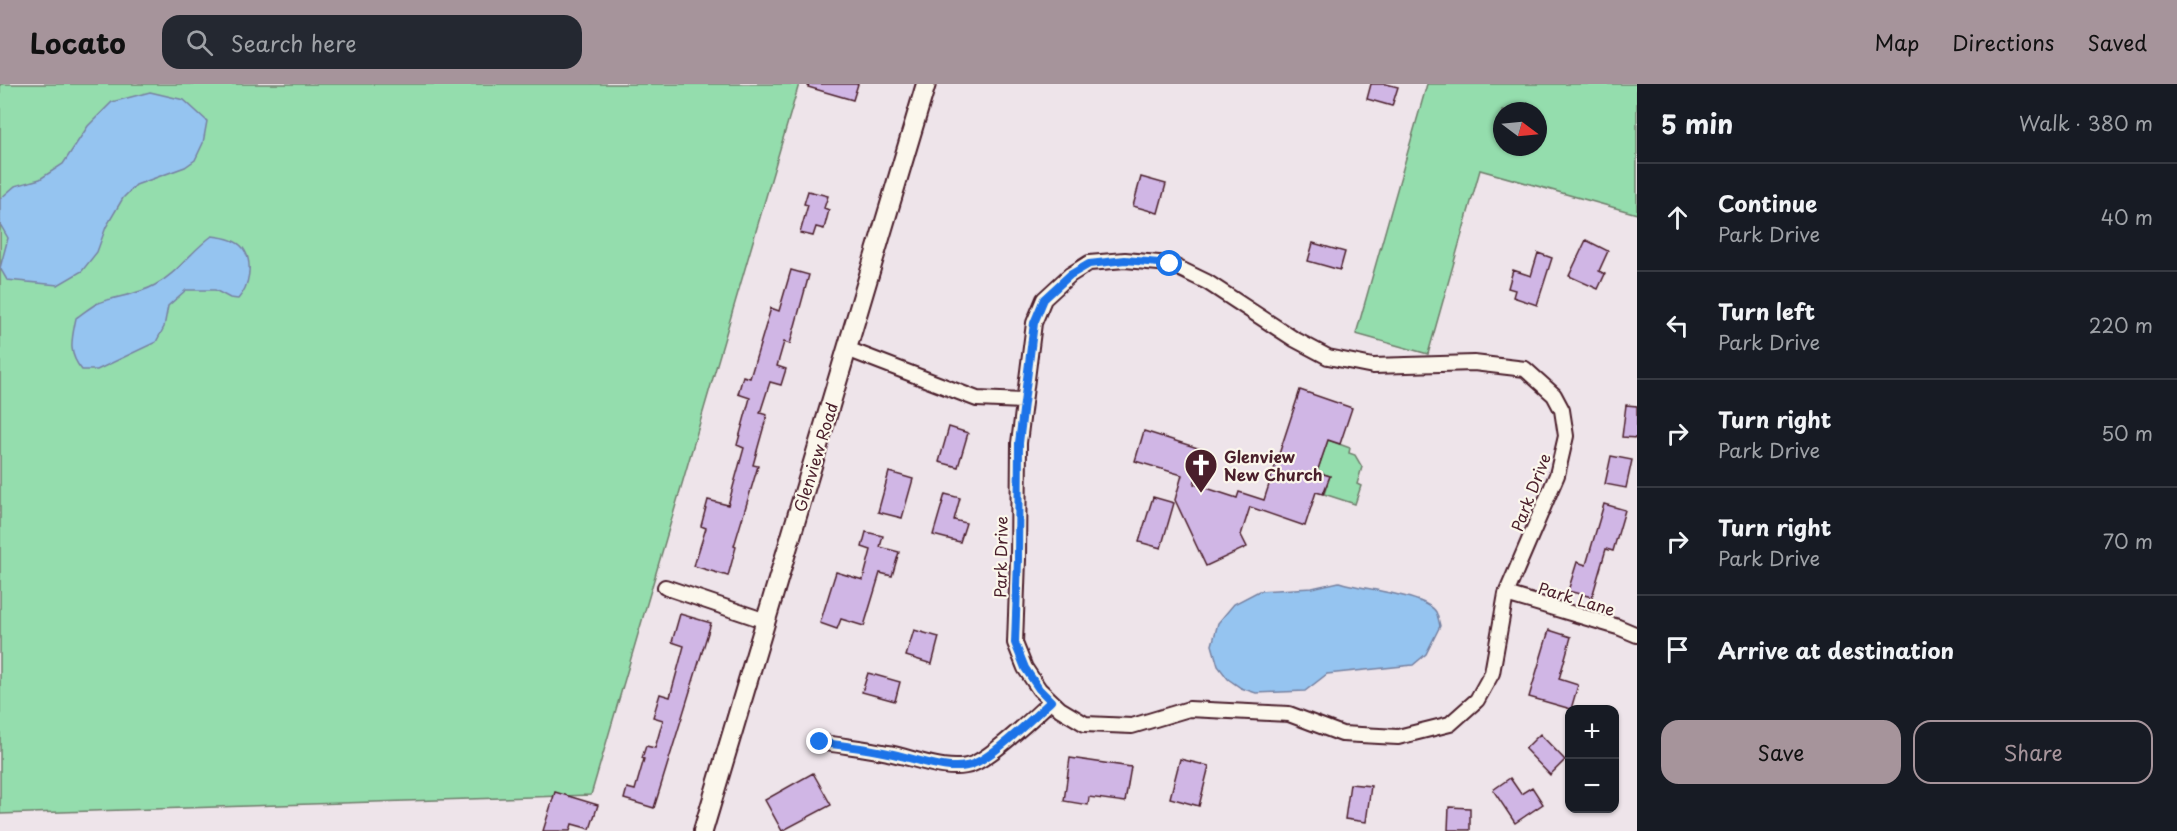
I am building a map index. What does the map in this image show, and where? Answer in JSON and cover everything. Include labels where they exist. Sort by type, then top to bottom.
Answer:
[{"type":"main road","name":"Glenview Road","points":[[703,831],[926,84]]},
{"type":"street","name":"Park Drive","points":[[1125,260],[1170,264],[1207,282],[1294,339],[1328,357],[1373,366],[1474,363],[1525,369],[1554,395],[1562,410],[1566,436],[1557,475],[1506,594],[1492,673],[1477,700],[1450,724],[1398,737],[1342,734],[1289,714],[1189,709],[1132,726],[1085,724],[1060,709],[1039,689],[1025,668],[1015,643],[1018,473],[1023,401],[1034,323],[1044,299],[1070,275],[1089,264],[1125,260]]},
{"type":"street","points":[[847,349],[977,399],[1023,401]]},
{"type":"street","points":[[665,587],[766,621]]},
{"type":"street","name":"Park Lane","points":[[1506,594],[1618,627],[1637,636]]},
{"type":"street","points":[[820,742],[888,753],[933,764],[962,767],[975,764],[995,750],[1051,701]]},
{"type":"green space","points":[[0,84],[799,84],[591,795],[0,814]]},
{"type":"green space","points":[[1427,84],[1637,84],[1637,214],[1480,170],[1428,354],[1356,334]]},
{"type":"green space","points":[[1328,440],[1350,448],[1349,453],[1355,455],[1362,467],[1357,484],[1361,486],[1355,504],[1324,494],[1330,476],[1317,472]]},
{"type":"water","points":[[150,92],[184,100],[207,121],[203,143],[195,160],[185,167],[136,185],[123,198],[106,227],[97,252],[82,271],[58,285],[7,280],[0,268],[8,238],[0,224],[0,199],[15,186],[40,179],[63,164],[88,126],[112,102]]},
{"type":"water","points":[[212,236],[237,242],[246,254],[249,275],[238,299],[230,298],[215,290],[186,290],[168,306],[164,327],[156,342],[97,370],[82,370],[72,351],[76,318],[96,304],[148,289],[163,280]]},
{"type":"water","points":[[1339,582],[1406,597],[1430,606],[1436,612],[1440,626],[1426,654],[1413,665],[1327,674],[1305,691],[1256,693],[1241,688],[1228,679],[1218,666],[1212,645],[1218,623],[1234,604],[1259,591],[1312,588]]},
{"type":"building","points":[[809,84],[858,84],[853,100],[808,87]]},
{"type":"building","points":[[1371,84],[1398,87],[1392,106],[1367,99]]},
{"type":"building","points":[[1141,177],[1166,184],[1158,213],[1133,206]]},
{"type":"building","points":[[808,191],[828,196],[824,208],[829,210],[824,229],[816,227],[813,236],[800,233],[808,205],[804,204]]},
{"type":"building","points":[[1586,240],[1608,251],[1599,271],[1605,274],[1598,289],[1569,276]]},
{"type":"building","points":[[1313,243],[1345,252],[1340,270],[1308,261]]},
{"type":"building","points":[[1538,253],[1552,258],[1537,305],[1513,297],[1515,290],[1508,288],[1513,270],[1531,276]]},
{"type":"building","points":[[791,270],[809,275],[790,344],[784,342],[777,366],[786,369],[781,385],[770,382],[760,413],[767,415],[753,465],[758,466],[734,546],[736,547],[728,576],[694,566],[706,528],[701,526],[708,500],[728,505],[744,448],[737,445],[750,398],[738,394],[743,376],[750,378],[771,308],[779,311]]},
{"type":"building","points":[[1300,390],[1352,408],[1340,444],[1328,440],[1317,472],[1330,476],[1323,494],[1316,492],[1305,526],[1250,507],[1241,535],[1247,547],[1206,566],[1175,500],[1182,475],[1135,461],[1144,431],[1204,450],[1194,484],[1237,498],[1239,492],[1264,500]]},
{"type":"building","points":[[1626,405],[1637,406],[1637,438],[1622,437]]},
{"type":"building","points":[[949,427],[968,433],[958,467],[939,462]]},
{"type":"building","points":[[1611,456],[1632,460],[1626,488],[1605,484]]},
{"type":"building","points":[[889,472],[913,479],[902,518],[878,512]]},
{"type":"building","points":[[945,494],[960,498],[954,520],[966,523],[960,542],[933,535]]},
{"type":"building","points":[[1153,497],[1174,503],[1161,548],[1139,542]]},
{"type":"building","points":[[1604,504],[1625,510],[1613,551],[1606,549],[1592,597],[1568,591],[1577,562],[1586,565]]},
{"type":"building","points":[[866,532],[883,536],[880,547],[899,552],[892,576],[880,573],[864,626],[841,619],[837,629],[820,623],[836,572],[863,580],[871,550],[862,547]]},
{"type":"building","points":[[680,614],[711,623],[654,808],[624,799],[627,788],[635,790],[646,746],[655,748],[663,720],[653,717],[660,694],[670,697],[684,646],[672,642]]},
{"type":"building","points":[[914,630],[939,637],[932,664],[906,656]]},
{"type":"building","points":[[1549,630],[1571,637],[1559,679],[1578,685],[1572,705],[1565,705],[1565,707],[1529,697]]},
{"type":"building","points":[[868,673],[900,682],[895,701],[862,692]]},
{"type":"building","points":[[1540,734],[1565,760],[1550,775],[1525,749]]},
{"type":"building","points":[[1070,758],[1131,767],[1125,802],[1089,797],[1088,805],[1064,801]]},
{"type":"building","points":[[1180,759],[1209,766],[1199,806],[1170,798]]},
{"type":"building","points":[[813,773],[831,805],[782,831],[765,800]]},
{"type":"building","points":[[1510,778],[1521,794],[1532,787],[1543,804],[1515,823],[1493,790]]},
{"type":"building","points":[[1350,784],[1371,786],[1366,822],[1345,819]]},
{"type":"building","points":[[555,792],[598,805],[590,829],[572,824],[570,831],[543,831]]},
{"type":"building","points":[[1449,807],[1470,808],[1470,830],[1448,830]]},
{"type":"place","name":"Glenview New Church","points":[[1201,494]]},
{"type":"route","points":[[820,742],[888,753],[933,764],[962,767],[975,764],[995,750],[1051,701],[1039,689],[1025,668],[1015,643],[1019,443],[1034,323],[1044,299],[1070,275],[1089,264],[1142,260],[1170,264]]}]
